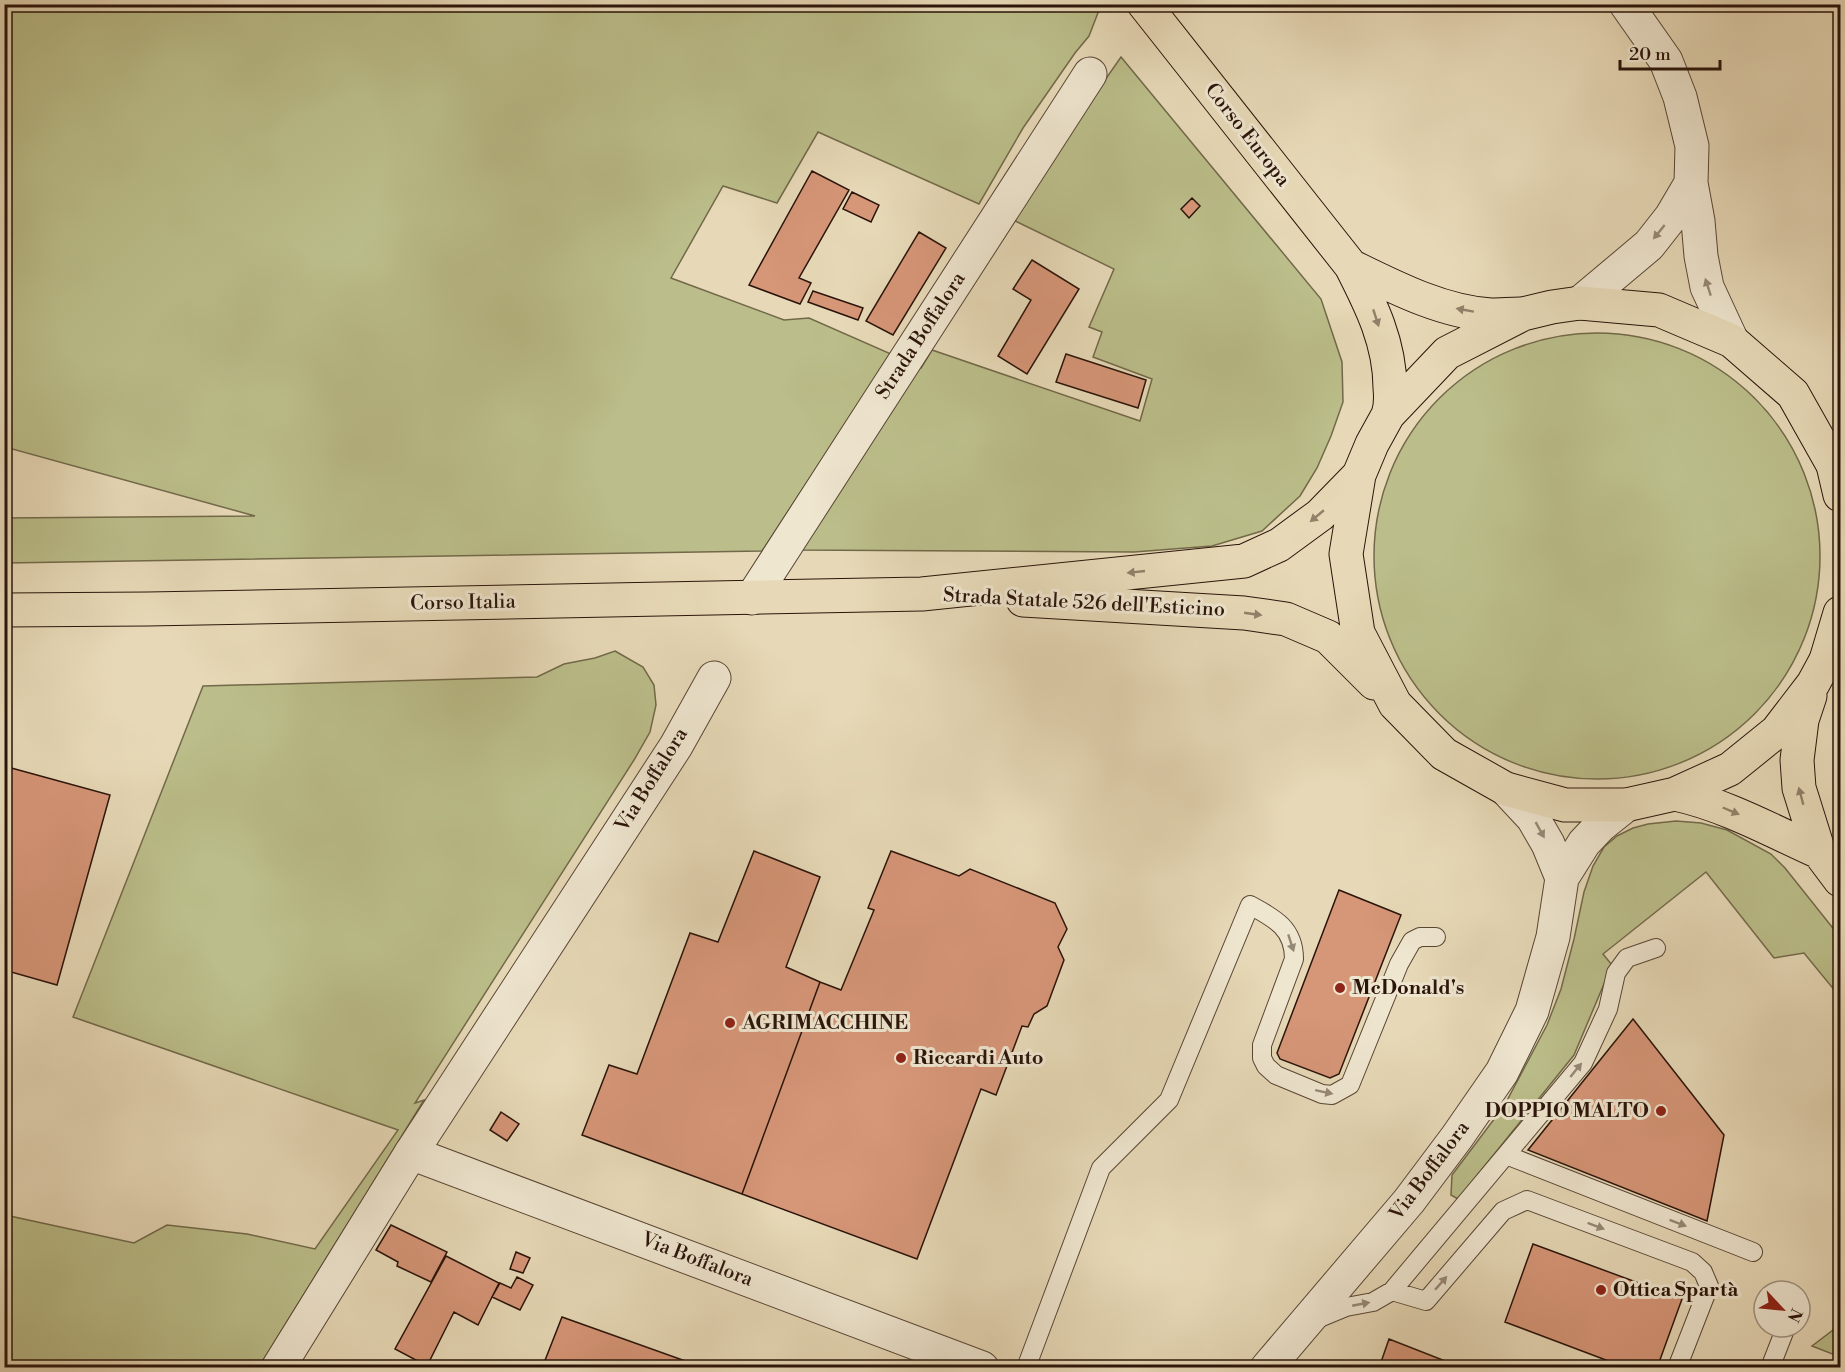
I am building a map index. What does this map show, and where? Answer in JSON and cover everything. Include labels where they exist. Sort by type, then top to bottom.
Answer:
[{"type":"main road","name":"Corso Europa","points":[[1144,4],[1350,266],[1372,307],[1390,368],[1391,407],[1371,444],[1359,475],[1346,554],[1358,633],[1395,704],[1444,754],[1506,789],[1565,805],[1626,805],[1675,794],[1730,769],[1777,732],[1827,665]]},
{"type":"main road","name":"Corso Europa","points":[[1350,266],[1393,287],[1457,309],[1491,315],[1523,314],[1580,303],[1659,310],[1732,340],[1793,394],[1838,477]]},
{"type":"main road","name":"Corso Europa","points":[[1388,415],[1447,353],[1523,314]]},
{"type":"main road","name":"Strada Statale 526 dell'Esticino","points":[[922,594],[1244,561],[1279,545],[1311,521],[1359,475]]},
{"type":"main road","name":"Corso Italia","points":[[4,610],[922,594]]},
{"type":"main road","name":"Strada Statale 526 dell'Esticino","points":[[922,594],[1244,613],[1286,619],[1328,637],[1395,704]]},
{"type":"main road","name":"Corso Europa","points":[[1840,614],[1827,665],[1802,720],[1797,760],[1799,788],[1819,852],[1840,880]]},
{"type":"main road","name":"Corso Europa","points":[[1675,794],[1695,798],[1729,810],[1819,852]]},
{"type":"street","points":[[1626,4],[1666,61],[1680,97],[1692,146],[1691,183],[1707,286],[1732,340]]},
{"type":"street","name":"Strada Boffalora","points":[[752,598],[1090,74]]},
{"type":"street","points":[[1580,303],[1649,245],[1671,217],[1691,183]]},
{"type":"street","name":"Via Boffalora","points":[[278,1368],[411,1153],[676,746],[714,678]]},
{"type":"street","points":[[1506,789],[1533,818],[1548,844],[1562,878]]},
{"type":"street","name":"Via Boffalora","points":[[1267,1368],[1409,1201],[1502,1072],[1532,1011],[1553,937],[1562,878],[1584,843],[1601,825],[1626,805]]},
{"type":"street","name":"Via Boffalora","points":[[411,1153],[982,1368]]},
{"type":"lane","points":[[1026,1368],[1101,1168],[1168,1100],[1250,905],[1277,920],[1288,933],[1294,947],[1294,959],[1262,1046],[1262,1058],[1276,1076],[1322,1094],[1332,1095],[1350,1085],[1399,964],[1412,941],[1420,937],[1436,937]]},
{"type":"lane","points":[[1306,1322],[1322,1318],[1346,1307],[1372,1302],[1392,1291],[1583,1063],[1608,1009],[1616,973],[1627,958],[1656,948]]},
{"type":"lane","points":[[1506,1155],[1753,1252]]},
{"type":"lane","points":[[1392,1291],[1426,1301],[1503,1211],[1527,1200],[1692,1262],[1703,1272],[1709,1286],[1677,1368]]},
{"type":"lane","points":[[1770,1368],[1781,1339]]},
{"type":"green space","points":[[5,5],[1101,5],[1089,36],[1023,128],[979,204],[818,132],[777,203],[723,186],[671,278],[784,320],[809,318],[891,354],[762,551],[5,563],[4,518],[255,516],[5,447]]},
{"type":"green space","points":[[1121,57],[1321,299],[1342,362],[1343,402],[1317,468],[1300,496],[1262,531],[1212,546],[1134,552],[796,550],[915,366],[921,368],[932,350],[1140,421],[1152,379],[1093,357],[1102,332],[1089,327],[1114,269],[1009,218]]},
{"type":"green space","points":[[1597,333],[1640,338],[1682,350],[1721,371],[1754,399],[1782,432],[1803,471],[1815,513],[1820,556],[1815,599],[1803,641],[1782,680],[1754,713],[1721,741],[1682,762],[1640,774],[1597,779],[1554,774],[1512,762],[1473,741],[1440,713],[1412,680],[1391,641],[1379,599],[1374,556],[1379,513],[1391,471],[1412,432],[1440,399],[1473,371],[1512,350],[1554,338]]},
{"type":"green space","points":[[615,651],[643,667],[654,685],[656,705],[650,732],[415,1103],[424,1100],[259,1367],[5,1368],[5,1215],[134,1243],[167,1225],[247,1234],[315,1249],[398,1130],[73,1017],[203,686],[537,677],[564,664],[595,658]]},
{"type":"green space","points":[[1676,821],[1701,823],[1727,830],[1771,854],[1785,868],[1840,937],[1840,997],[1804,953],[1774,958],[1706,872],[1603,954],[1612,965],[1574,1055],[1458,1199],[1451,1195],[1452,1175],[1504,1106],[1547,1025],[1561,989],[1584,892],[1593,866],[1604,847],[1617,836],[1633,828]]},
{"type":"green space","points":[[1840,1314],[1840,1357],[1812,1346],[1833,1330]]},
{"type":"building","points":[[812,171],[849,190],[799,278],[811,283],[800,304],[749,285]]},
{"type":"building","points":[[852,192],[879,205],[871,222],[843,209]]},
{"type":"building","points":[[1192,198],[1200,206],[1189,218],[1181,209]]},
{"type":"building","points":[[919,232],[946,248],[893,335],[866,321]]},
{"type":"building","points":[[1032,260],[1079,289],[1027,374],[998,356],[1031,300],[1013,289]]},
{"type":"building","points":[[813,291],[863,308],[858,320],[808,302]]},
{"type":"building","points":[[1066,354],[1146,380],[1138,408],[1056,382]]},
{"type":"building","points":[[4,766],[110,795],[57,985],[4,970]]},
{"type":"building","name":"AGRIMACCHINE","points":[[754,851],[820,877],[786,967],[820,982],[742,1194],[582,1135],[609,1065],[637,1074],[690,933],[718,942]]},
{"type":"building","name":"Riccardi Auto","points":[[891,851],[959,876],[970,869],[1055,903],[1067,929],[1058,947],[1064,960],[1047,1006],[1034,1014],[1028,1027],[1022,1026],[996,1095],[981,1089],[917,1259],[742,1194],[820,982],[841,990],[874,910],[868,908]]},
{"type":"building","points":[[1339,890],[1401,915],[1339,1074],[1330,1078],[1280,1059],[1277,1053]]},
{"type":"building","points":[[1633,1019],[1724,1135],[1707,1221],[1528,1150]]},
{"type":"building","points":[[501,1112],[519,1124],[507,1141],[490,1130]]},
{"type":"building","points":[[391,1225],[447,1252],[431,1282],[397,1266],[398,1262],[376,1250]]},
{"type":"building","points":[[1533,1244],[1682,1299],[1657,1368],[1627,1368],[1505,1322]]},
{"type":"building","points":[[516,1252],[530,1258],[523,1273],[510,1269]]},
{"type":"building","points":[[446,1256],[499,1283],[478,1325],[454,1312],[427,1366],[395,1349]]},
{"type":"building","points":[[517,1277],[533,1285],[520,1310],[492,1297],[500,1283],[511,1288]]},
{"type":"building","points":[[562,1317],[705,1368],[542,1368]]},
{"type":"building","points":[[1389,1339],[1463,1368],[1379,1368]]},
{"type":"building","points":[[331,1361],[348,1368],[328,1368]]},
{"type":"place","name":"McDonald's","points":[[1340,988]]},
{"type":"place","name":"AGRIMACCHINE","points":[[730,1023]]},
{"type":"place","name":"Riccardi Auto","points":[[901,1058]]},
{"type":"place","name":"DOPPIO MALTO","points":[[1661,1111]]},
{"type":"place","name":"Ottica Spartà","points":[[1601,1290]]}]
